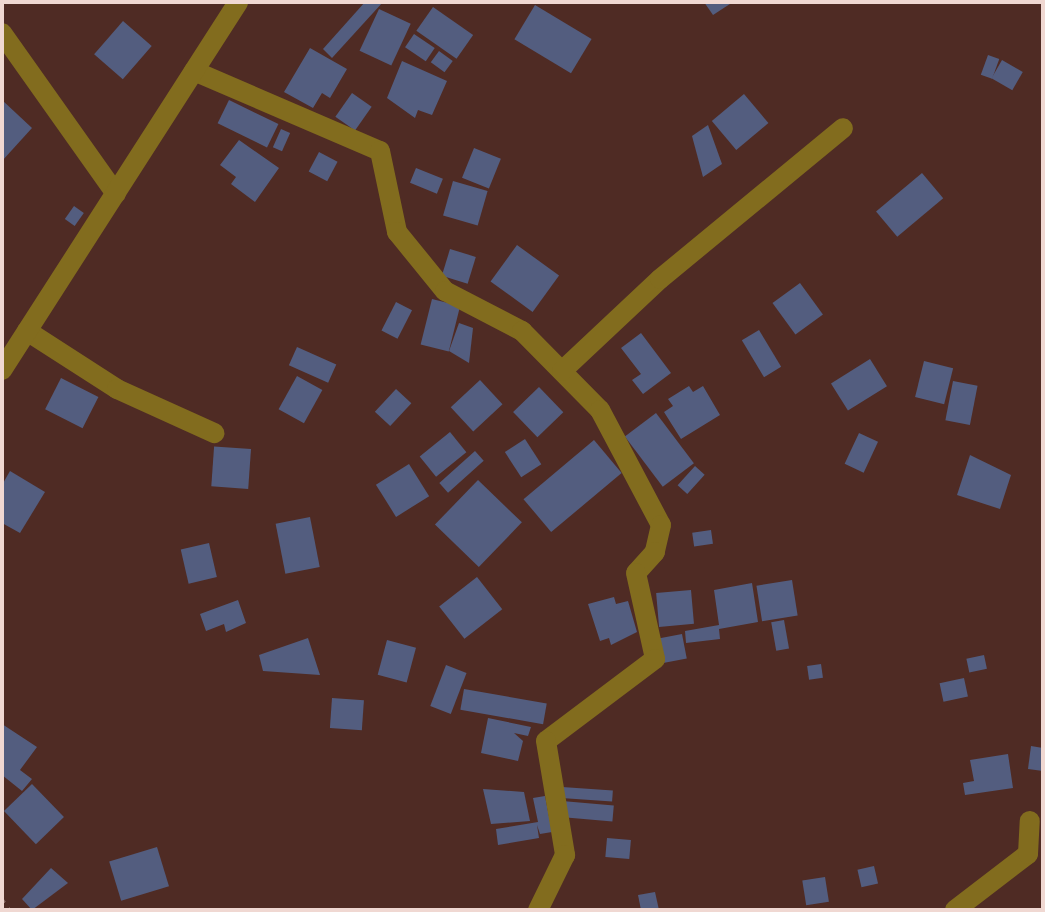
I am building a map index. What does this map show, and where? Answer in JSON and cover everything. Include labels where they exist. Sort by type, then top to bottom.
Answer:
[{"type":"street","points":[[2,370],[238,2]]},
{"type":"street","points":[[2,33],[116,194]]},
{"type":"street","points":[[194,71],[380,151],[397,232],[445,291],[522,331],[600,410],[661,525],[655,552],[636,573],[655,659],[546,741],[565,855],[538,910]]},
{"type":"street","points":[[562,371],[660,279],[843,128]]},
{"type":"street","points":[[27,331],[117,389],[214,433]]},
{"type":"street","points":[[955,910],[1028,854],[1030,821]]},
{"type":"path","points":[[2,900],[9,910]]},
{"type":"building","points":[[365,2],[383,2],[332,58],[323,49]]},
{"type":"building","points":[[704,2],[733,2],[713,15]]},
{"type":"building","points":[[535,5],[592,39],[571,73],[514,39]]},
{"type":"building","points":[[433,7],[473,35],[457,59],[416,31]]},
{"type":"building","points":[[379,9],[411,24],[391,65],[360,51]]},
{"type":"building","points":[[123,21],[152,46],[123,79],[94,54]]},
{"type":"building","points":[[414,34],[435,48],[426,61],[405,47]]},
{"type":"building","points":[[310,48],[347,69],[330,98],[322,93],[313,108],[284,92]]},
{"type":"building","points":[[439,51],[453,61],[445,72],[431,62]]},
{"type":"building","points":[[988,55],[999,59],[992,79],[981,75]]},
{"type":"building","points":[[1002,60],[1023,72],[1012,90],[992,78]]},
{"type":"building","points":[[402,61],[447,81],[432,115],[418,110],[415,118],[387,98]]},
{"type":"building","points":[[352,93],[372,107],[355,131],[335,117]]},
{"type":"building","points":[[744,94],[768,123],[736,150],[712,121]]},
{"type":"building","points":[[2,100],[32,128],[2,161]]},
{"type":"building","points":[[229,100],[278,124],[267,147],[218,123]]},
{"type":"building","points":[[708,125],[722,164],[703,177],[692,136]]},
{"type":"building","points":[[281,129],[290,133],[282,151],[273,147]]},
{"type":"building","points":[[239,140],[279,168],[255,202],[231,184],[236,177],[220,165]]},
{"type":"building","points":[[474,148],[501,159],[489,189],[462,178]]},
{"type":"building","points":[[319,152],[338,162],[327,181],[309,171]]},
{"type":"building","points":[[416,168],[443,179],[437,194],[410,183]]},
{"type":"building","points":[[922,173],[943,198],[897,237],[876,212]]},
{"type":"building","points":[[453,181],[488,191],[478,226],[443,216]]},
{"type":"building","points":[[74,206],[84,213],[75,226],[65,219]]},
{"type":"building","points":[[517,245],[559,276],[533,312],[491,281]]},
{"type":"building","points":[[450,249],[476,257],[468,284],[442,276]]},
{"type":"building","points":[[800,283],[823,315],[795,335],[772,303]]},
{"type":"building","points":[[432,299],[460,306],[449,352],[421,345]]},
{"type":"building","points":[[396,302],[412,310],[398,339],[381,331]]},
{"type":"building","points":[[459,323],[473,328],[469,363],[449,351]]},
{"type":"building","points":[[759,330],[781,367],[764,377],[742,340]]},
{"type":"building","points":[[641,333],[671,373],[643,394],[632,380],[641,374],[621,348]]},
{"type":"building","points":[[297,347],[336,364],[328,383],[289,365]]},
{"type":"building","points":[[870,359],[887,386],[848,411],[831,383]]},
{"type":"building","points":[[924,361],[953,368],[944,404],[915,397]]},
{"type":"building","points":[[297,376],[322,390],[304,423],[279,409]]},
{"type":"building","points":[[61,378],[98,397],[83,428],[45,409]]},
{"type":"building","points":[[480,380],[503,404],[473,431],[451,407]]},
{"type":"building","points":[[953,381],[978,386],[970,425],[945,420]]},
{"type":"building","points":[[689,386],[693,392],[703,386],[720,415],[681,439],[664,412],[673,406],[668,399]]},
{"type":"building","points":[[539,387],[563,412],[537,437],[513,412]]},
{"type":"building","points":[[396,389],[411,403],[390,426],[375,412]]},
{"type":"building","points":[[656,413],[694,463],[663,487],[625,436]]},
{"type":"building","points":[[450,432],[466,452],[436,477],[420,457]]},
{"type":"building","points":[[859,433],[878,442],[864,473],[845,464]]},
{"type":"building","points":[[525,439],[541,464],[521,477],[505,452]]},
{"type":"building","points":[[594,440],[622,473],[551,532],[524,499]]},
{"type":"building","points":[[214,446],[251,449],[248,489],[211,486]]},
{"type":"building","points":[[475,451],[484,461],[448,493],[439,483]]},
{"type":"building","points":[[970,455],[1011,475],[1000,509],[957,495]]},
{"type":"building","points":[[409,464],[429,496],[396,517],[376,485]]},
{"type":"building","points":[[695,466],[705,475],[687,494],[678,485]]},
{"type":"building","points":[[10,471],[45,492],[20,533],[2,523],[2,485]]},
{"type":"building","points":[[478,480],[522,522],[479,567],[435,525]]},
{"type":"building","points":[[310,517],[320,567],[285,574],[276,524]]},
{"type":"building","points":[[711,530],[713,544],[694,547],[692,533]]},
{"type":"building","points":[[209,543],[217,577],[189,584],[181,550]]},
{"type":"building","points":[[477,577],[502,609],[464,639],[439,607]]},
{"type":"building","points":[[792,580],[798,616],[762,621],[756,586]]},
{"type":"building","points":[[752,583],[758,622],[719,629],[720,639],[686,643],[685,631],[719,625],[714,590]]},
{"type":"building","points":[[691,590],[694,624],[659,627],[656,593]]},
{"type":"building","points":[[614,597],[616,604],[628,601],[637,632],[611,645],[609,638],[600,641],[588,604]]},
{"type":"building","points":[[238,600],[246,623],[226,632],[224,624],[206,631],[200,614]]},
{"type":"building","points":[[784,620],[789,649],[776,651],[771,622]]},
{"type":"building","points":[[682,634],[687,659],[663,663],[658,639]]},
{"type":"building","points":[[308,638],[320,675],[263,671],[259,655]]},
{"type":"building","points":[[387,640],[416,648],[407,683],[378,675]]},
{"type":"building","points":[[984,655],[987,669],[969,672],[966,659]]},
{"type":"building","points":[[821,664],[823,678],[809,680],[807,666]]},
{"type":"building","points":[[446,665],[467,673],[451,714],[430,706]]},
{"type":"building","points":[[964,678],[968,697],[943,702],[940,683]]},
{"type":"building","points":[[464,689],[547,704],[543,724],[460,710]]},
{"type":"building","points":[[332,698],[364,700],[362,730],[330,728]]},
{"type":"building","points":[[488,718],[531,727],[528,736],[514,733],[523,741],[518,761],[481,753]]},
{"type":"building","points":[[2,724],[37,747],[20,770],[32,779],[22,791],[2,775]]},
{"type":"building","points":[[1031,746],[1043,748],[1043,771],[1028,769]]},
{"type":"building","points":[[1008,754],[1013,788],[965,795],[963,783],[974,781],[970,760]]},
{"type":"building","points":[[32,784],[64,817],[36,844],[4,811]]},
{"type":"building","points":[[562,787],[613,791],[612,802],[561,798]]},
{"type":"building","points":[[483,789],[524,792],[530,821],[491,824]]},
{"type":"building","points":[[545,796],[552,832],[540,834],[537,825],[539,838],[498,845],[496,829],[538,822],[533,798]]},
{"type":"building","points":[[562,801],[614,806],[612,821],[561,817]]},
{"type":"building","points":[[607,838],[631,840],[629,859],[605,857]]},
{"type":"building","points":[[157,847],[169,886],[121,901],[109,862]]},
{"type":"building","points":[[874,866],[878,884],[861,887],[857,870]]},
{"type":"building","points":[[51,868],[68,883],[32,910],[22,899]]},
{"type":"building","points":[[825,877],[829,902],[806,905],[802,881]]},
{"type":"building","points":[[655,892],[659,910],[641,910],[638,895]]}]
